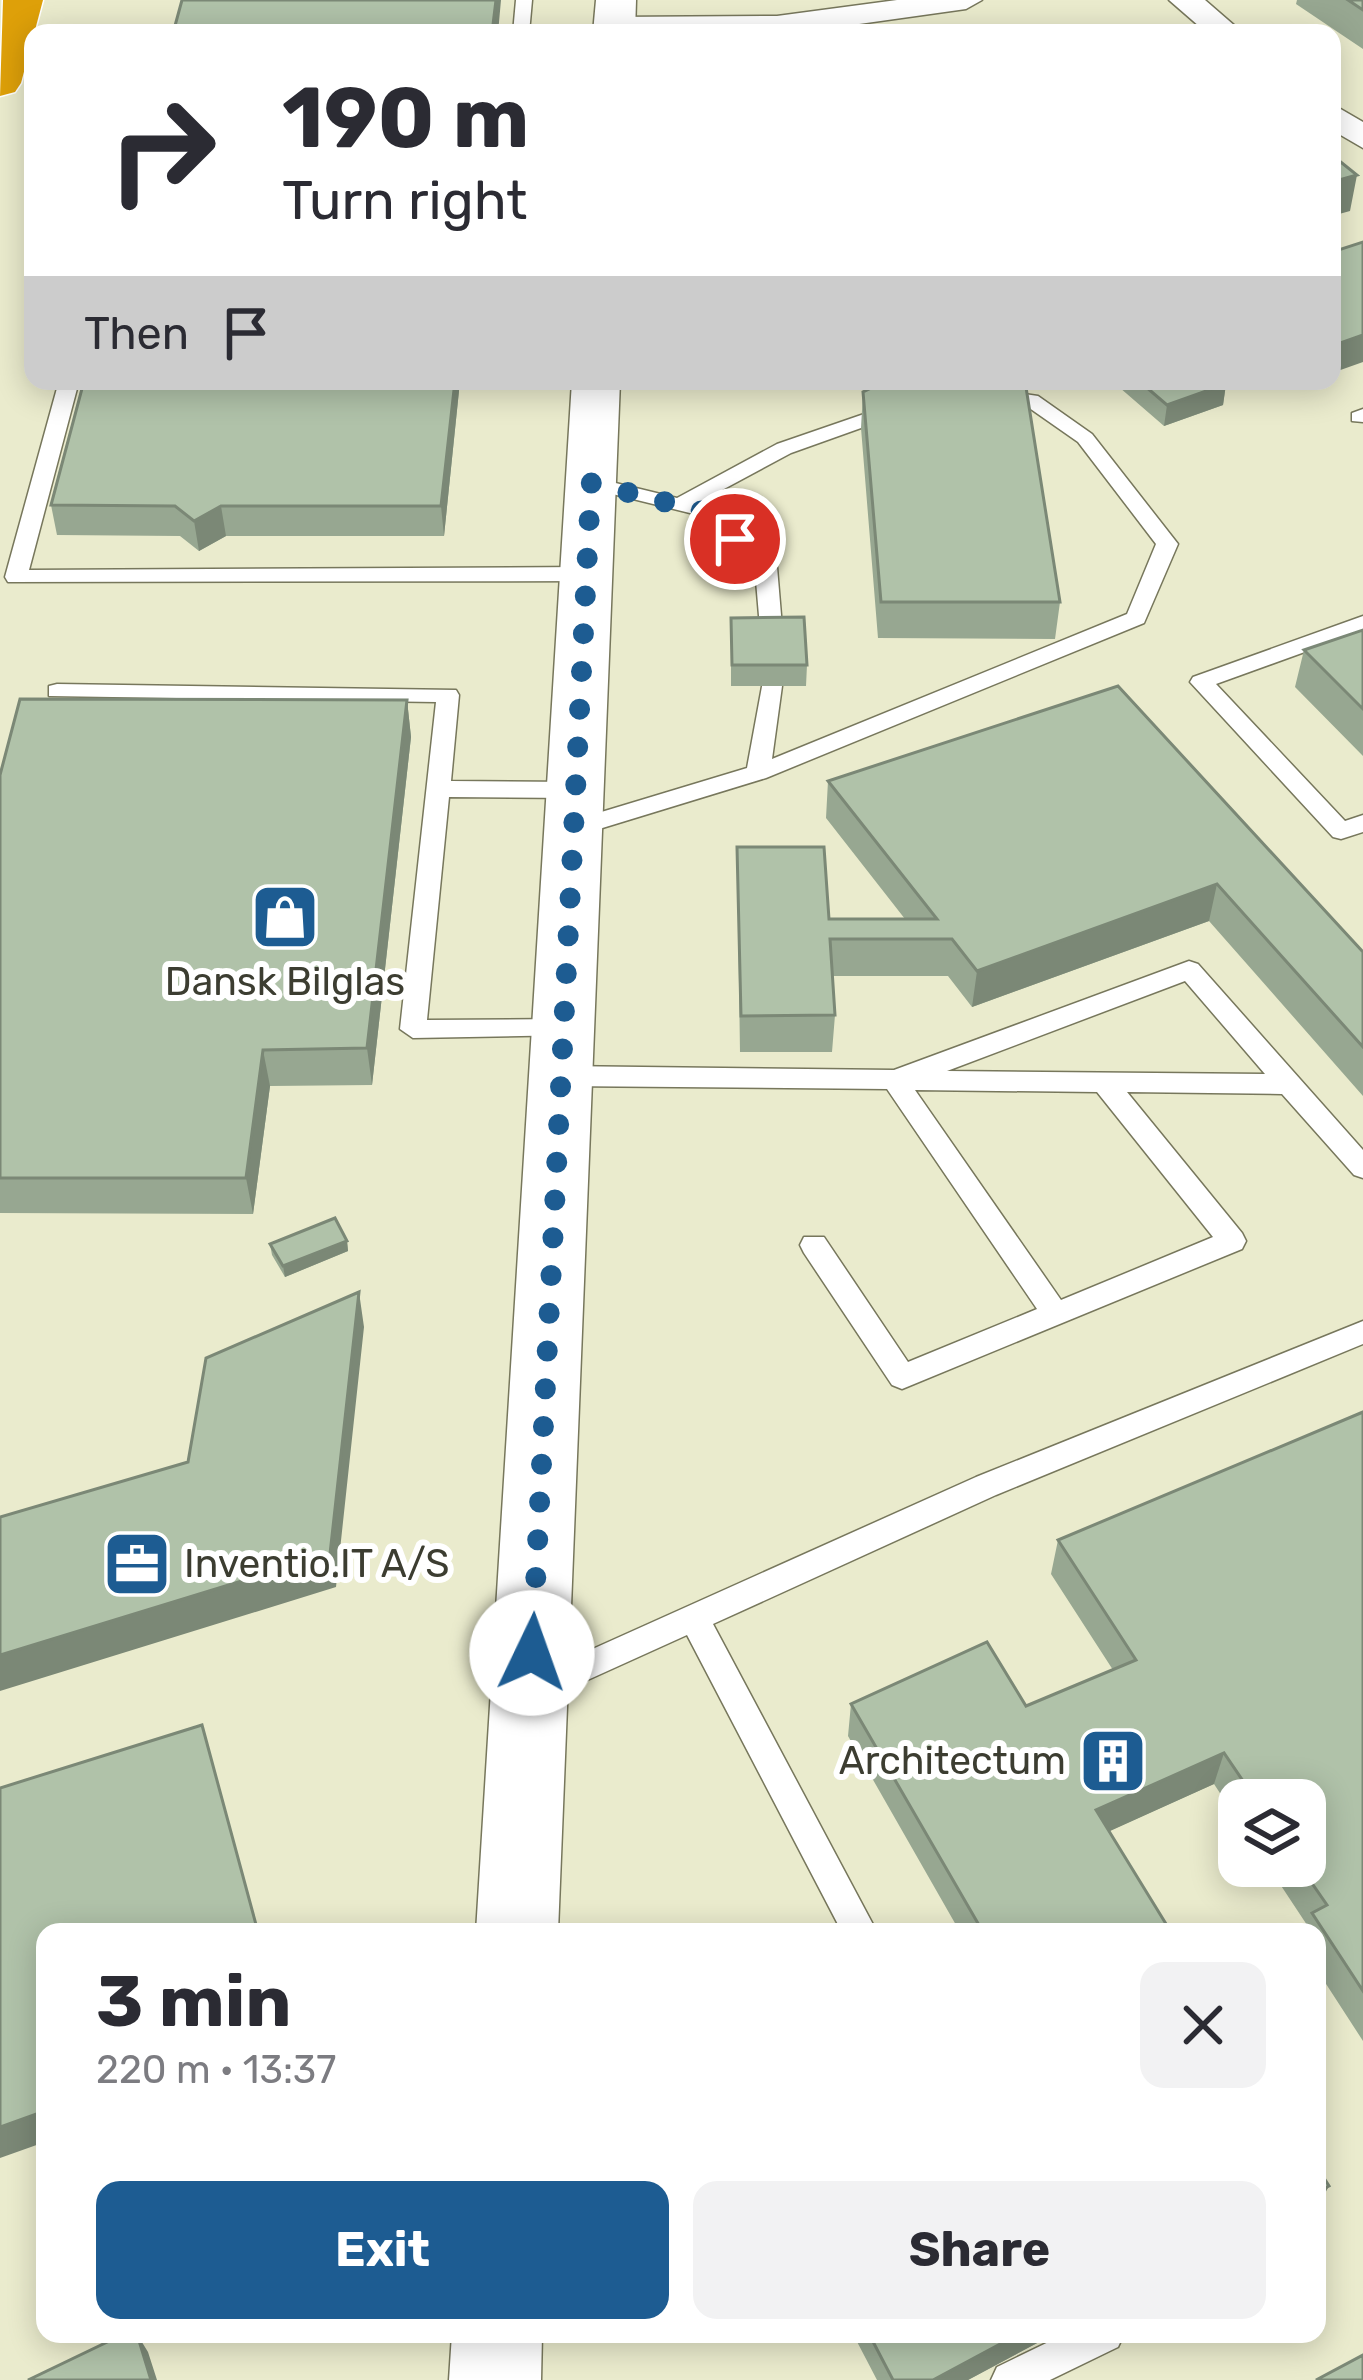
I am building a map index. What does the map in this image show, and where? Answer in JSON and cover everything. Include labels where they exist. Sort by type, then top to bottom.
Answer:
[{"type":"highway","points":[[0,83],[23,0]]},
{"type":"street","points":[[792,24],[966,0]]},
{"type":"street","points":[[1185,0],[1216,24]]},
{"type":"street","points":[[615,20],[723,24]]},
{"type":"street","points":[[518,1923],[596,390]]},
{"type":"street","points":[[495,2380],[497,2343]]},
{"type":"lane","points":[[67,390],[16,577],[586,574]]},
{"type":"lane","points":[[438,789],[574,809],[758,773],[1136,618],[1166,544],[1126,491],[1085,438],[1031,400],[962,392]]},
{"type":"lane","points":[[680,505],[740,467],[858,419],[920,403]]},
{"type":"lane","points":[[591,483],[705,512],[766,567],[772,639]]},
{"type":"lane","points":[[1363,623],[1202,682],[1341,831],[1363,823]]},
{"type":"lane","points":[[758,773],[771,686]]},
{"type":"lane","points":[[56,691],[448,695],[413,1029],[562,1052],[895,1080],[1289,1084]]},
{"type":"lane","points":[[895,1080],[1190,970],[1363,1168]]},
{"type":"lane","points":[[895,1080],[1055,1314]]},
{"type":"lane","points":[[814,1245],[902,1377],[1232,1241],[1104,1082]]},
{"type":"lane","points":[[530,1692],[986,1486],[1363,1332]]},
{"type":"lane","points":[[694,1618],[855,1923]]},
{"type":"lane","points":[[1010,2380],[1086,2343]]},
{"type":"building","points":[[182,0],[496,0],[493,24],[175,24]]},
{"type":"building","points":[[1341,162],[1357,175],[1341,179]]},
{"type":"building","points":[[1363,242],[1363,335],[1341,343],[1341,249]]},
{"type":"building","points":[[82,390],[454,390],[441,506],[221,506],[194,521],[175,506],[51,505]]},
{"type":"building","points":[[1026,390],[1060,602],[881,602],[863,392]]},
{"type":"building","points":[[1150,390],[1209,390],[1167,405]]},
{"type":"building","points":[[804,617],[807,665],[732,665],[731,618]]},
{"type":"building","points":[[1363,630],[1363,709],[1304,650]]},
{"type":"building","points":[[1118,686],[1363,952],[1363,1047],[1217,884],[977,971],[952,939],[830,939],[835,1015],[741,1016],[737,847],[824,847],[829,919],[937,919],[828,781]]},
{"type":"building","points":[[20,699],[407,700],[367,1048],[263,1050],[246,1178],[0,1178],[0,775]]},
{"type":"building","points":[[335,1218],[347,1241],[283,1266],[270,1244]]},
{"type":"building","points":[[359,1292],[330,1554],[0,1655],[0,1517],[188,1462],[206,1358]]},
{"type":"building","name":"Architectum","points":[[1363,1412],[1363,1991],[1326,1934],[1326,1923],[1319,1923],[1312,1913],[1327,1905],[1315,1887],[1326,1887],[1326,1779],[1242,1779],[1224,1753],[1096,1810],[1165,1923],[978,1923],[851,1704],[987,1642],[1026,1706],[1136,1660],[1058,1540]]},
{"type":"building","points":[[202,1725],[256,1923],[36,1923],[36,2114],[0,2127],[0,1788]]},
{"type":"building","points":[[105,2343],[140,2343],[151,2380],[28,2380]]},
{"type":"building","points":[[874,2343],[1002,2343],[933,2380],[893,2380]]},
{"type":"building","points":[[1363,2355],[1363,2380],[1316,2380]]},
{"type":"place","name":"Dansk Bilglas","points":[[285,917]]},
{"type":"place","name":"Inventio.IT A/S","points":[[137,1564]]},
{"type":"place","name":"Architectum","points":[[1113,1761]]},
{"type":"route","points":[[532,1653],[591,483],[705,512],[735,539]]}]
